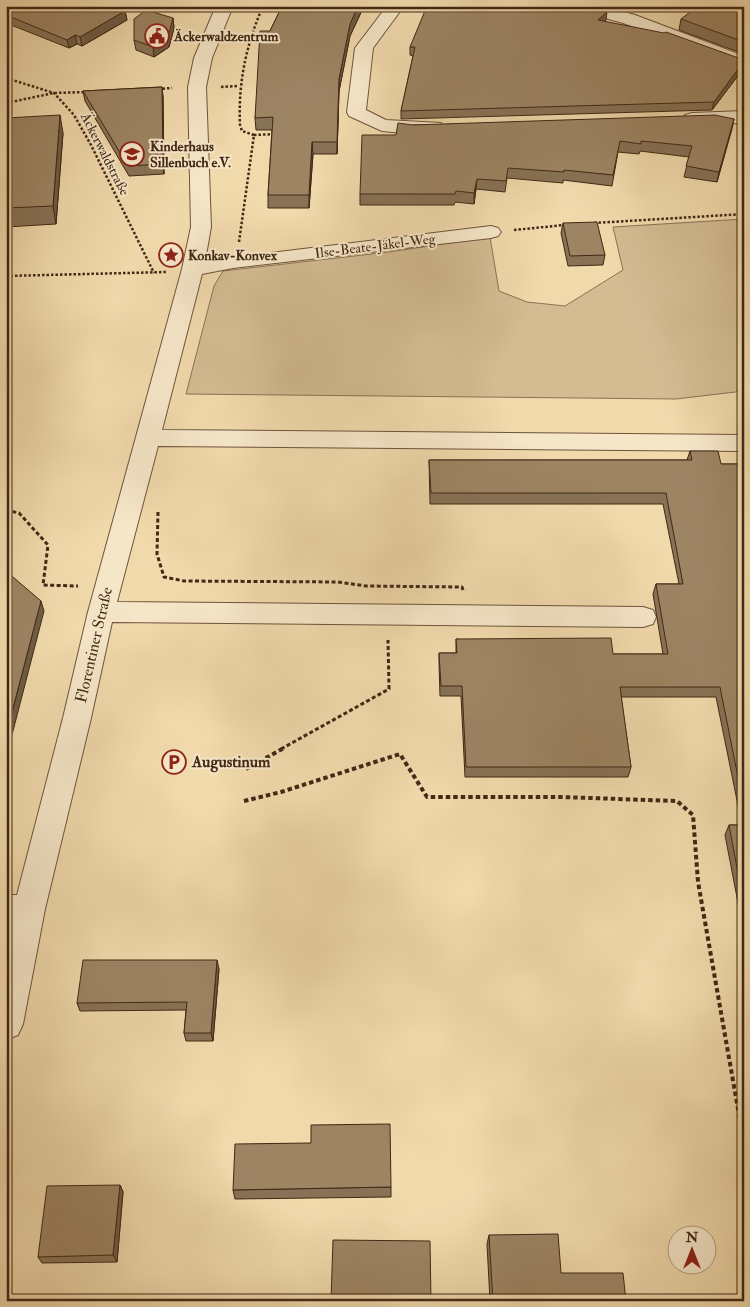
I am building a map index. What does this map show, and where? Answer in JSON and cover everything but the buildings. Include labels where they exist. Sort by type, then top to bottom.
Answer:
[{"type":"street","points":[[396,6],[364,48],[356,112],[382,124],[413,128],[452,126]]},
{"type":"street","points":[[582,6],[629,19],[744,62]]},
{"type":"street","name":"Florentiner Straße","points":[[6,1024],[18,909],[77,718],[135,479],[193,269],[201,227],[197,87],[203,58],[220,7]]},
{"type":"street","points":[[676,120],[744,118]]},
{"type":"street","name":"Ilse-Beate-Jäkel-Weg","points":[[193,269],[233,262],[491,232]]},
{"type":"street","points":[[147,438],[744,443]]},
{"type":"street","points":[[105,600],[387,614],[643,617]]},
{"type":"path","points":[[263,6],[253,29],[239,86],[240,125],[242,131],[254,135],[279,134]]},
{"type":"path","points":[[6,78],[54,93]]},
{"type":"path","points":[[152,89],[197,87]]},
{"type":"path","points":[[6,103],[54,93],[93,91]]},
{"type":"path","name":"Äckerwaldstraße","points":[[54,93],[74,115],[91,145],[154,273]]},
{"type":"path","points":[[233,262],[240,242],[254,135]]},
{"type":"path","points":[[591,223],[744,214]]},
{"type":"path","points":[[491,232],[571,225]]},
{"type":"path","points":[[6,276],[154,273],[193,269]]},
{"type":"path","points":[[135,479],[158,501],[158,558],[160,571],[164,577],[184,581],[338,582],[366,586],[462,587],[466,615]]},
{"type":"path","points":[[6,510],[18,513],[48,545],[43,585],[105,600]]},
{"type":"path","points":[[246,769],[389,689],[387,614]]},
{"type":"path","points":[[244,801],[281,792],[400,754],[427,797],[561,797],[677,802],[693,815],[698,882],[744,1143]]},
{"type":"shaded area","points":[[744,219],[744,391],[676,399],[186,394],[214,286],[223,271],[389,252],[490,237],[499,291],[527,302],[565,306],[623,270],[613,227]]},
{"type":"place","name":"Äckerwaldzentrum","points":[[157,36]]},
{"type":"place","name":"Kinderhaus Sillenbuch e.V.","points":[[132,154]]},
{"type":"place","name":"Konkav-Konvex","points":[[171,255]]},
{"type":"place","name":"Augustinum","points":[[174,762]]}]
